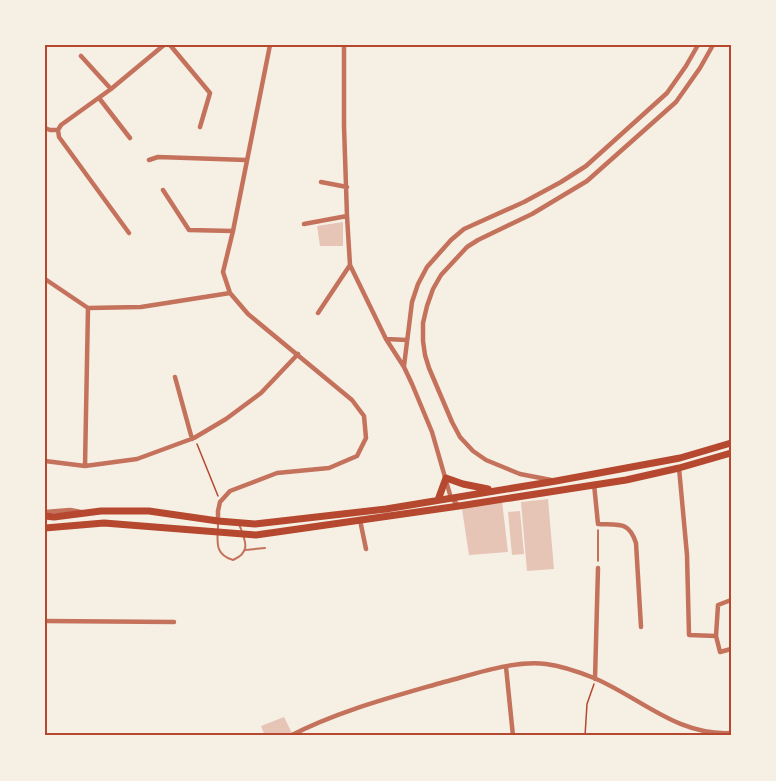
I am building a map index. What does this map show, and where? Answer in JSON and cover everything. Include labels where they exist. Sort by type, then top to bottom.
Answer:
[{"type":"main road","points":[[45,514],[54,517],[101,511],[149,511],[255,524],[360,512],[556,481],[680,458],[731,442]]},
{"type":"main road","points":[[45,528],[104,523],[256,535],[626,480],[731,453]]},
{"type":"main road","points":[[438,500],[446,478],[463,484],[499,490]]},
{"type":"street","points":[[129,233],[59,137],[58,130],[61,125],[111,89],[164,45]]},
{"type":"street","points":[[170,45],[210,93],[200,127]]},
{"type":"street","points":[[218,521],[220,502],[230,491],[277,473],[329,468],[357,456],[366,438],[364,417],[352,400],[248,314],[231,293],[223,272],[270,45]]},
{"type":"street","points":[[344,45],[344,126],[351,265],[386,339],[412,384],[432,432],[451,498],[459,506]]},
{"type":"street","points":[[404,367],[412,302],[418,284],[427,267],[451,240],[464,229],[524,202],[586,165],[667,93],[698,45]]},
{"type":"street","points":[[556,481],[520,474],[486,460],[473,451],[460,437],[429,368],[423,341],[423,323],[433,289],[441,275],[467,247],[532,214],[587,181],[676,102],[713,45]]},
{"type":"street","points":[[81,56],[111,89]]},
{"type":"street","points":[[99,98],[130,138]]},
{"type":"street","points":[[45,128],[58,130]]},
{"type":"street","points":[[149,160],[159,157],[246,160]]},
{"type":"street","points":[[567,178],[574,189]]},
{"type":"street","points":[[321,182],[347,188]]},
{"type":"street","points":[[163,190],[189,230],[233,231]]},
{"type":"street","points":[[304,224],[347,216]]},
{"type":"street","points":[[318,313],[351,265]]},
{"type":"street","points":[[45,279],[88,308],[141,307],[231,293]]},
{"type":"street","points":[[85,466],[88,308]]},
{"type":"street","points":[[386,339],[407,340]]},
{"type":"street","points":[[45,461],[85,466],[137,459],[193,439],[226,419],[261,393],[298,354]]},
{"type":"street","points":[[176,377],[193,439]]},
{"type":"street","points":[[679,468],[687,555],[689,635],[716,636]]},
{"type":"street","points":[[594,484],[598,524],[620,525],[633,533],[636,543],[641,627]]},
{"type":"street","points":[[360,520],[366,549]]},
{"type":"street","points":[[595,679],[598,568]]},
{"type":"street","points":[[731,600],[718,605],[716,636],[720,652],[731,649]]},
{"type":"street","points":[[45,621],[174,622]]},
{"type":"street","points":[[290,736],[316,723],[391,697],[478,673],[521,664],[562,667],[595,679],[682,726],[712,733],[731,733]]},
{"type":"street","points":[[506,667],[513,736]]},
{"type":"lane","points":[[218,521],[217,543],[220,552],[225,558],[232,560],[241,556],[245,550],[239,523]]},
{"type":"lane","points":[[245,550],[265,548]]},
{"type":"path","points":[[193,439],[220,502]]},
{"type":"path","points":[[598,524],[598,568]]},
{"type":"path","points":[[585,736],[587,704],[595,679]]},
{"type":"building","points":[[343,222],[343,246],[320,246],[317,226]]},
{"type":"building","points":[[548,499],[554,569],[527,571],[521,502]]},
{"type":"building","points":[[502,501],[508,552],[469,555],[462,509]]},
{"type":"building","points":[[520,511],[524,554],[512,555],[508,512]]},
{"type":"building","points":[[284,717],[292,733],[286,736],[265,736],[261,726]]}]
